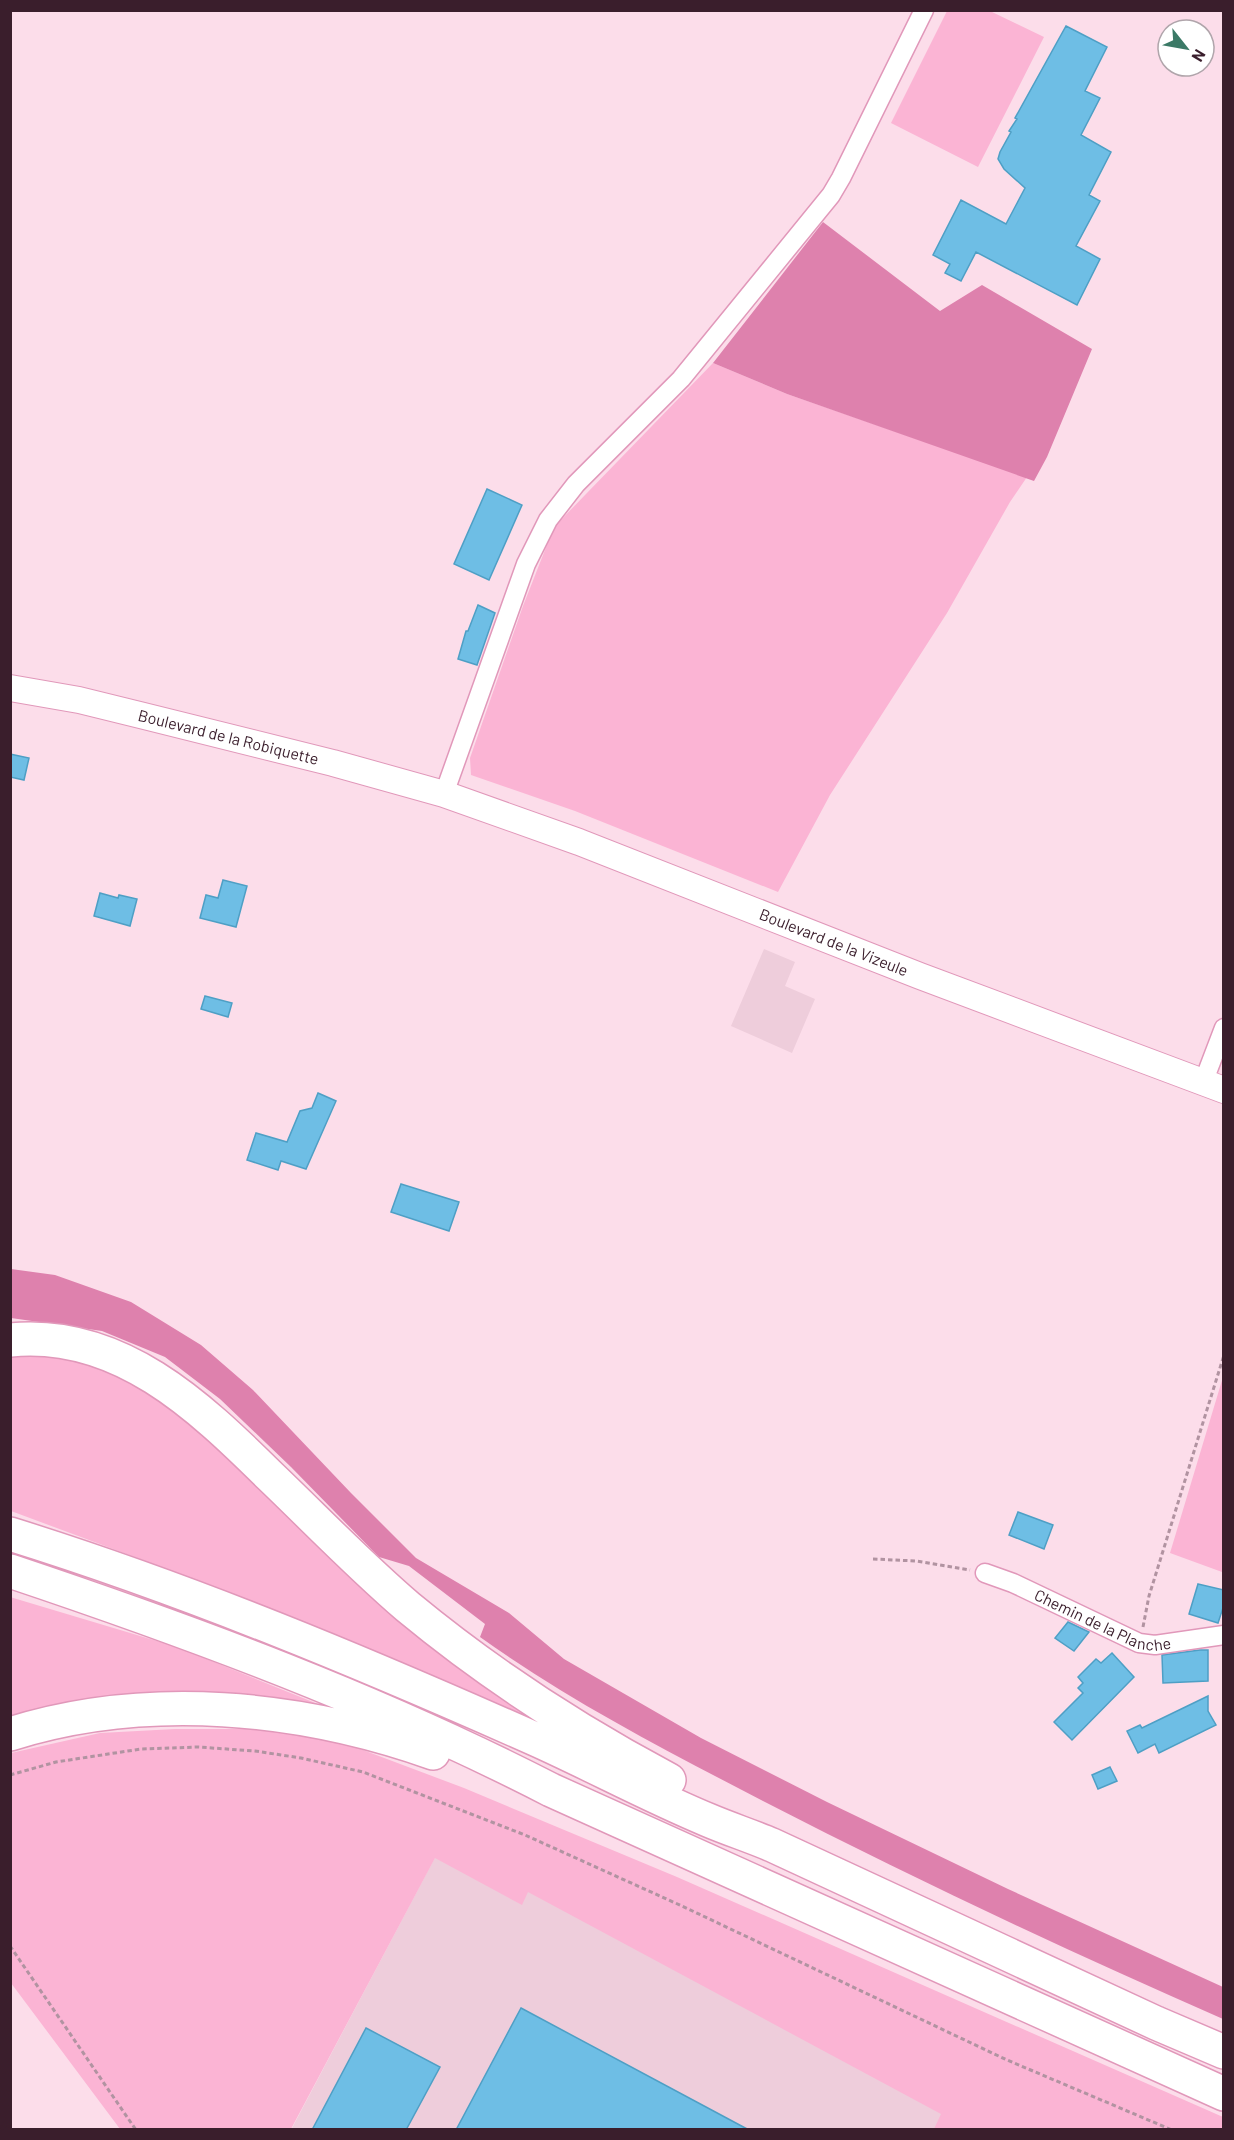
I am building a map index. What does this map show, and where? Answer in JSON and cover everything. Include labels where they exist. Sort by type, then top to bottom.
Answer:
[{"type":"highway","points":[[10,1340],[61,1341],[101,1350],[130,1363],[178,1393],[236,1442],[358,1562],[442,1635],[529,1697],[603,1743],[714,1803],[772,1845]]},
{"type":"highway","points":[[10,1534],[154,1583],[288,1634],[537,1740],[1224,2052]]},
{"type":"highway","points":[[10,1571],[261,1660],[392,1715],[479,1753],[551,1790],[1224,2094]]},
{"type":"highway","points":[[10,1580],[108,1604]]},
{"type":"highway","points":[[10,1734],[70,1719],[180,1708],[270,1715],[315,1720],[369,1733],[551,1790]]},
{"type":"main road","name":"Boulevard de la Robiquette","points":[[10,688],[79,700],[333,763],[444,794]]},
{"type":"main road","name":"Boulevard de la Vizeule","points":[[444,794],[579,842],[920,976],[1213,1086]]},
{"type":"street","points":[[444,794],[526,564],[548,520],[576,484],[681,379],[831,195],[842,178],[924,10]]},
{"type":"street","points":[[1213,1086],[1224,1028]]},
{"type":"street","name":"Chemin de la Planche","points":[[985,1573],[1024,1588],[1139,1643],[1155,1645],[1224,1635]]},
{"type":"path","points":[[1139,1643],[1149,1596],[1224,1355]]},
{"type":"path","points":[[873,1559],[916,1561],[985,1573]]},
{"type":"path","points":[[10,1775],[56,1761],[141,1749],[198,1747],[255,1751],[301,1758],[363,1772],[525,1835],[682,1906],[1007,2060],[1172,2130]]},
{"type":"path","points":[[10,1946],[136,2130]]},
{"type":"shaded area","points":[[947,11],[990,11],[1044,37],[978,167],[891,123]]},
{"type":"shaded area","points":[[823,222],[940,311],[982,285],[1092,349],[1047,457],[1034,481],[787,394],[713,363]]},
{"type":"shaded area","points":[[713,363],[787,394],[1027,477],[1010,502],[947,613],[830,795],[778,892],[575,811],[471,775],[470,758],[523,606],[554,527]]},
{"type":"shaded area","points":[[764,949],[795,962],[785,986],[815,999],[792,1053],[731,1026]]},
{"type":"shaded area","points":[[11,1269],[55,1275],[131,1302],[201,1345],[253,1390],[416,1558],[509,1613],[564,1659],[701,1738],[827,1802],[1008,1889],[1223,1987],[1223,2019],[1049,1941],[877,1858],[655,1744],[548,1683],[480,1637],[485,1624],[409,1566],[379,1557],[291,1467],[220,1399],[165,1357],[102,1331],[11,1318]]},
{"type":"shaded area","points":[[10,1353],[70,1355],[161,1393],[552,1728],[346,1640],[159,1566],[11,1511]]},
{"type":"shaded area","points":[[1223,1377],[1224,1568],[1222,1572],[1170,1553]]},
{"type":"shaded area","points":[[10,1597],[177,1647],[365,1723],[11,1725]]},
{"type":"shaded area","points":[[175,1729],[275,1729],[355,1747],[464,1788],[677,1877],[1223,2117],[1223,2129],[934,2129],[941,2114],[528,1892],[522,1905],[435,1858],[291,2129],[120,2129],[11,1983],[11,1753],[100,1733]]},
{"type":"shaded area","points":[[449,1831],[1121,2130],[291,2130]]},
{"type":"building","points":[[1066,26],[1107,47],[1085,91],[1100,98],[1081,135],[1111,152],[1089,195],[1100,201],[1076,246],[1100,259],[1077,305],[976,252],[961,281],[945,273],[950,264],[933,255],[961,200],[1006,224],[1025,188],[1004,169],[998,159],[1000,152],[1017,119],[1015,118]]},
{"type":"building","points":[[487,489],[522,505],[489,580],[454,564]]},
{"type":"building","points":[[478,605],[495,613],[477,665],[458,659],[466,631],[468,631]]},
{"type":"building","points":[[10,754],[29,758],[24,780],[10,777]]},
{"type":"building","points":[[223,880],[247,886],[236,927],[200,918],[206,895],[218,898]]},
{"type":"building","points":[[100,893],[118,898],[119,895],[137,899],[130,926],[94,916]]},
{"type":"building","points":[[205,996],[232,1003],[228,1017],[201,1009]]},
{"type":"building","points":[[318,1093],[336,1101],[306,1169],[281,1161],[278,1170],[247,1160],[256,1133],[287,1142],[300,1111],[312,1108]]},
{"type":"building","points":[[401,1184],[459,1202],[449,1231],[391,1212]]},
{"type":"building","points":[[1018,1512],[1053,1525],[1044,1549],[1009,1535]]},
{"type":"building","points":[[1198,1584],[1224,1590],[1224,1605],[1218,1623],[1189,1614]]},
{"type":"building","points":[[1068,1622],[1089,1632],[1074,1651],[1055,1638]]},
{"type":"building","points":[[1208,1650],[1208,1681],[1163,1683],[1162,1655]]},
{"type":"building","points":[[1112,1653],[1134,1677],[1072,1740],[1054,1722],[1083,1693],[1078,1688],[1083,1683],[1078,1677],[1096,1659],[1101,1663]]},
{"type":"building","points":[[1208,1696],[1208,1711],[1216,1725],[1159,1753],[1155,1744],[1138,1753],[1127,1731],[1140,1725],[1142,1728]]},
{"type":"building","points":[[1110,1767],[1117,1781],[1098,1789],[1092,1775]]},
{"type":"building","points":[[521,2008],[749,2130],[456,2130]]},
{"type":"building","points":[[366,2028],[440,2067],[406,2130],[312,2130]]}]
